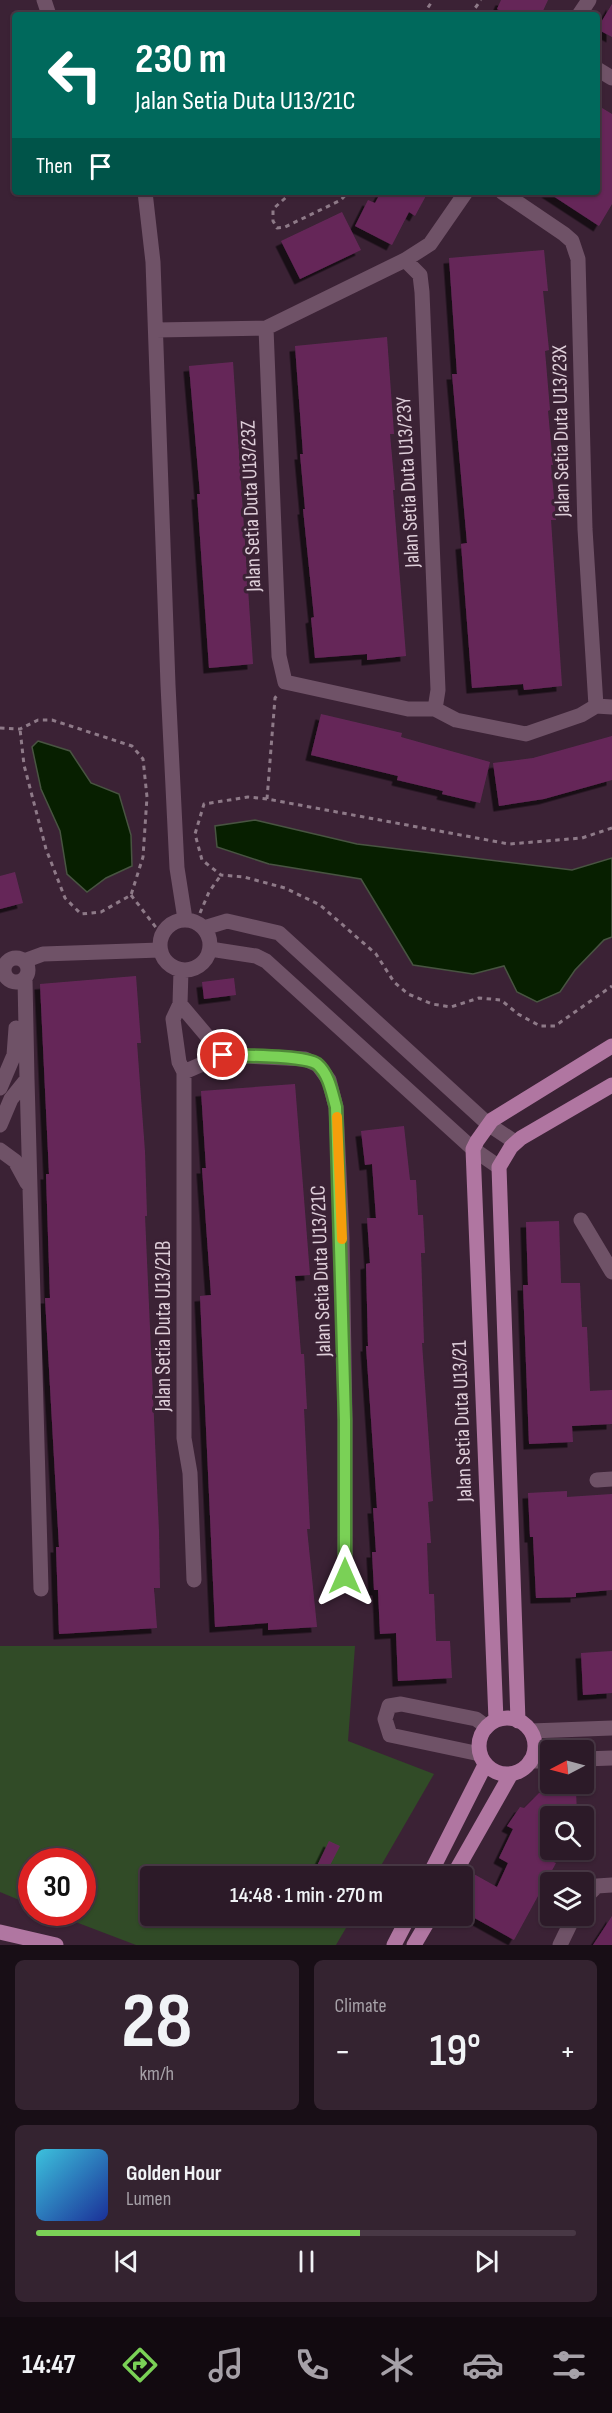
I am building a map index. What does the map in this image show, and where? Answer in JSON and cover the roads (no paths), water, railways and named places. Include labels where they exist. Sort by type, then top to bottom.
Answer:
[{"type":"main road","points":[[473,1149],[488,1124],[612,1046]]},
{"type":"main road","points":[[518,1721],[499,1167],[515,1142],[612,1085]]},
{"type":"main road","name":"Jalan Setia Duta U13/21","points":[[473,1149],[491,1724]]},
{"type":"main road","points":[[434,1866],[483,1760],[479,1740],[491,1724],[503,1718],[518,1721],[531,1731],[535,1747],[530,1761],[520,1771],[502,1774],[483,1760]]},
{"type":"main road","points":[[459,1866],[511,1774]]},
{"type":"main road","points":[[394,1945],[404,1926]]},
{"type":"main road","points":[[414,1945],[425,1926]]},
{"type":"main road","points":[[0,1945],[7,1933],[56,1945]]},
{"type":"street","points":[[145,195],[153,261],[177,868],[195,923],[210,942],[210,949],[203,963],[189,970],[181,970],[167,964],[160,950],[161,934],[171,923],[195,923],[226,921],[279,933],[488,1124],[515,1142]]},
{"type":"street","points":[[156,330],[266,328],[405,260],[430,244],[464,195]]},
{"type":"street","name":"Jalan Setia Duta U13/23X","points":[[506,195],[572,241],[578,259],[585,529],[596,706]]},
{"type":"street","name":"Jalan Setia Duta U13/23Y","points":[[405,260],[420,275],[422,292],[438,690],[435,709]]},
{"type":"street","name":"Jalan Setia Duta U13/23Z","points":[[266,328],[279,656],[285,682],[408,709],[435,709]]},
{"type":"street","points":[[435,709],[456,720],[526,734],[581,715],[596,706],[612,707]]},
{"type":"street","points":[[210,949],[256,956],[266,961],[473,1149],[499,1167]]},
{"type":"street","points":[[20,981],[8,979],[2,967],[12,958],[24,961],[43,954],[160,950]]},
{"type":"street","points":[[0,1088],[14,1056],[17,1042],[20,981],[28,968],[24,961]]},
{"type":"street","name":"Jalan Setia Duta U13/21B","points":[[181,970],[180,1004],[174,1019],[174,1038],[179,1062],[184,1072],[184,1438],[190,1473],[194,1580]]},
{"type":"street","points":[[20,981],[27,1079],[28,1186],[41,1589]]},
{"type":"street","points":[[180,1004],[223,1055],[184,1072]]},
{"type":"street","name":"Jalan Setia Duta U13/21C","points":[[223,1055],[305,1059],[318,1065],[329,1080],[336,1107],[345,1409],[345,1576]]},
{"type":"street","points":[[0,1125],[11,1099],[27,1079]]},
{"type":"street","points":[[0,1150],[15,1161],[28,1186]]},
{"type":"street","points":[[580,1220],[612,1272]]},
{"type":"street","points":[[483,1760],[390,1735],[385,1719],[389,1706],[401,1704],[491,1724]]},
{"type":"street","points":[[531,1731],[612,1728]]},
{"type":"street","points":[[594,1759],[612,1758]]},
{"type":"street","points":[[530,1761],[540,1761]]},
{"type":"street","points":[[594,1889],[597,1886],[612,1885]]},
{"type":"street","points":[[560,1945],[569,1926]]}]
